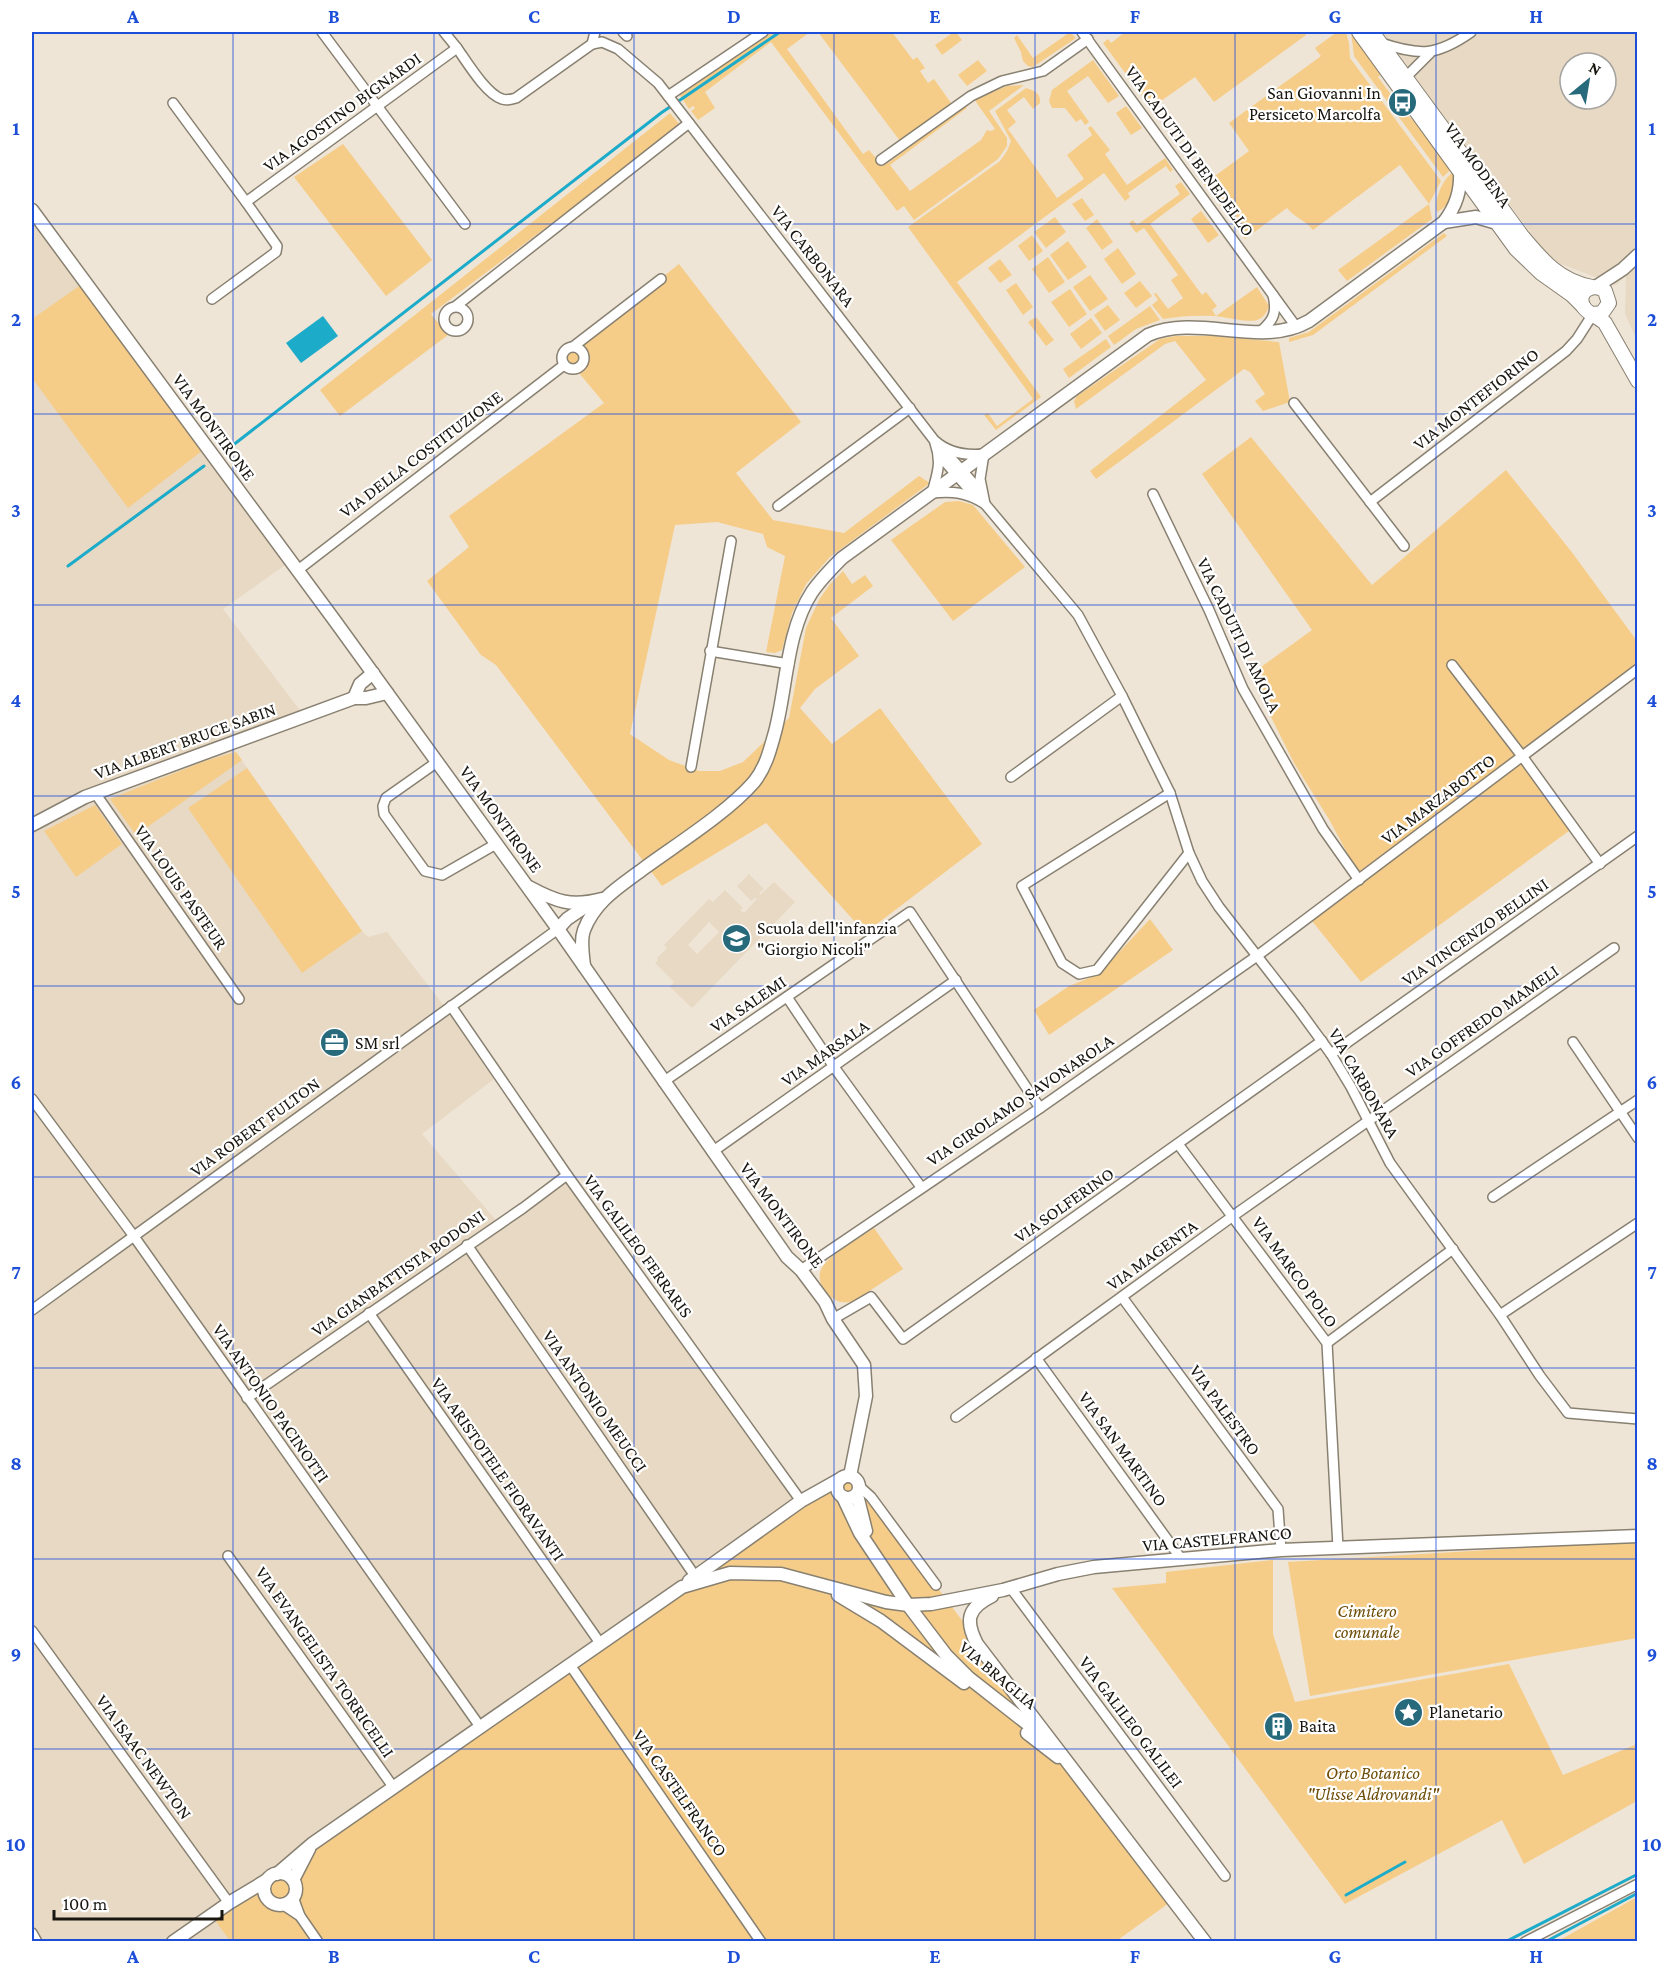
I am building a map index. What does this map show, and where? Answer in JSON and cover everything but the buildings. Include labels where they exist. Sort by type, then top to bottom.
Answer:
[{"type":"main road","name":"VIA MODENA","points":[[1359,32],[1460,171],[1483,193],[1536,253],[1562,277]]},
{"type":"main road","name":"VIA MODENA","points":[[1372,32],[1406,77],[1483,193],[1497,223],[1516,249],[1541,273],[1605,323],[1638,381]]},
{"type":"main road","points":[[1562,277],[1605,291],[1614,329],[1629,366]]},
{"type":"main road","points":[[1594,287],[1584,292],[1581,301],[1588,310],[1602,313],[1608,302]]},
{"type":"street","points":[[322,32],[379,105],[465,224]]},
{"type":"street","points":[[444,32],[493,93],[502,99],[509,100],[516,98],[592,44],[595,32]]},
{"type":"street","points":[[668,96],[763,32]]},
{"type":"street","points":[[1381,44],[1405,51],[1430,53],[1472,32]]},
{"type":"street","points":[[881,160],[971,96],[1002,81],[1043,71],[1085,35]]},
{"type":"street","name":"VIA CADUTI DI BENEDELLO","points":[[1085,35],[1272,290],[1302,325]]},
{"type":"street","name":"VIA CARBONARA","points":[[592,44],[602,42],[618,49],[658,82],[910,408],[941,453]]},
{"type":"street","name":"VIA AGOSTINO BIGNARDI","points":[[246,202],[457,48]]},
{"type":"street","points":[[1406,77],[1430,53]]},
{"type":"street","points":[[173,103],[277,246],[276,252],[212,299]]},
{"type":"street","points":[[456,306],[690,123]]},
{"type":"street","points":[[1457,214],[1460,171]]},
{"type":"street","points":[[558,929],[572,915],[597,904],[719,813],[754,781],[768,759],[780,712],[794,638],[802,612],[811,594],[825,575],[842,558],[1132,345],[1163,329],[1187,327],[1261,331],[1302,325],[1483,193]]},
{"type":"street","name":"VIA MONTIRONE","points":[[32,210],[298,570],[558,929],[787,1257],[801,1270],[825,1302],[833,1319],[864,1365],[867,1382],[866,1396],[846,1477]]},
{"type":"street","points":[[1457,214],[1497,223]]},
{"type":"street","points":[[1594,287],[1623,269],[1638,255]]},
{"type":"street","points":[[1608,302],[1623,269]]},
{"type":"street","points":[[1562,277],[1589,281],[1610,278]]},
{"type":"street","name":"VIA DELLA COSTITUZIONE","points":[[574,346],[583,353],[583,363],[573,369],[564,364],[561,356],[563,352],[661,279]]},
{"type":"street","points":[[1261,331],[1272,320],[1276,311],[1272,290]]},
{"type":"street","name":"VIA MONTEFIORINO","points":[[1370,502],[1566,351],[1577,339],[1588,310]]},
{"type":"street","name":"VIA DELLA COSTITUZIONE","points":[[298,570],[564,364]]},
{"type":"street","points":[[1294,403],[1404,546]]},
{"type":"street","points":[[778,507],[910,408]]},
{"type":"street","points":[[941,453],[984,454]]},
{"type":"street","points":[[941,453],[978,495]]},
{"type":"street","points":[[932,493],[941,453]]},
{"type":"street","points":[[978,495],[984,454]]},
{"type":"street","points":[[932,493],[959,492],[978,495]]},
{"type":"street","name":"VIA CADUTI DI AMOLA","points":[[1153,494],[1209,610],[1243,690],[1323,829],[1359,880]]},
{"type":"street","name":"VIA CARBONARA","points":[[978,495],[1078,615],[1122,696],[1170,793],[1189,854],[1202,881],[1219,907],[1331,1054],[1396,1171],[1500,1315],[1540,1376],[1568,1413],[1638,1419]]},
{"type":"street","points":[[691,767],[730,541]]},
{"type":"street","points":[[710,651],[789,664]]},
{"type":"street","points":[[1452,665],[1522,756],[1600,864]]},
{"type":"street","name":"VIA MARZABOTTO","points":[[1257,956],[1638,669]]},
{"type":"street","points":[[354,698],[360,684],[373,673]]},
{"type":"street","name":"VIA ALBERT BRUCE SABIN","points":[[32,825],[95,793],[354,698],[387,693]]},
{"type":"street","points":[[1011,777],[1122,696]]},
{"type":"street","points":[[437,762],[386,798],[382,806],[384,814],[425,871],[442,875],[496,844]]},
{"type":"street","name":"VIA LOUIS PASTEUR","points":[[95,793],[239,999]]},
{"type":"street","points":[[1170,793],[1022,886],[1062,963],[1079,974],[1097,970],[1189,854]]},
{"type":"street","name":"VIA VINCENZO BELLINI","points":[[1331,1054],[1638,836]]},
{"type":"street","points":[[526,885],[555,901],[597,904]]},
{"type":"street","points":[[584,967],[582,941],[597,904]]},
{"type":"street","name":"VIA SALEMI","points":[[663,1082],[910,912],[956,980]]},
{"type":"street","name":"VIA ROBERT FULTON","points":[[32,1310],[558,929]]},
{"type":"street","name":"VIA GOFFREDO MAMELI","points":[[1368,1121],[1614,948]]},
{"type":"street","name":"VIA GIROLAMO SAVONAROLA","points":[[801,1270],[1040,1108],[1257,956]]},
{"type":"street","points":[[956,980],[1040,1108]]},
{"type":"street","name":"VIA MARSALA","points":[[712,1152],[956,980]]},
{"type":"street","points":[[788,997],[834,1067],[921,1187]]},
{"type":"street","name":"VIA GALILEO FERRARIS","points":[[452,1006],[567,1175],[801,1501]]},
{"type":"street","name":"VIA SOLFERINO","points":[[833,1319],[872,1297],[903,1339],[1322,1041]]},
{"type":"street","points":[[1573,1042],[1638,1138]]},
{"type":"street","points":[[1493,1197],[1638,1100]]},
{"type":"street","name":"VIA ANTONIO PACINOTTI","points":[[32,1101],[133,1235],[481,1728]]},
{"type":"street","name":"VIA MAGENTA","points":[[956,1417],[1368,1121]]},
{"type":"street","name":"VIA MARCO POLO","points":[[1178,1144],[1327,1342],[1338,1548]]},
{"type":"street","name":"VIA GIANBATTISTA BODONI","points":[[248,1398],[523,1208],[567,1175]]},
{"type":"street","points":[[1500,1315],[1638,1223]]},
{"type":"street","name":"VIA ANTONIO MEUCCI","points":[[467,1245],[695,1576]]},
{"type":"street","points":[[1327,1342],[1453,1249]]},
{"type":"street","name":"VIA PALESTRO","points":[[1122,1297],[1278,1509],[1281,1550]]},
{"type":"street","name":"VIA ARISTOTELE FIORAVANTI","points":[[369,1313],[600,1643]]},
{"type":"street","name":"VIA SAN MARTINO","points":[[1036,1358],[1182,1560]]},
{"type":"street","points":[[875,1554],[862,1519],[858,1481],[846,1477],[838,1482],[837,1490],[843,1497],[860,1533],[908,1605]]},
{"type":"street","name":"VIA CASTELFRANCO","points":[[173,1941],[272,1877],[312,1844],[481,1728],[801,1501],[846,1477]]},
{"type":"street","points":[[843,1497],[851,1498],[858,1491]]},
{"type":"street","points":[[858,1491],[871,1497],[936,1585]]},
{"type":"street","name":"VIA CASTELFRANCO","points":[[682,1587],[730,1573],[781,1574],[862,1597],[908,1605],[931,1604],[1094,1567],[1281,1550],[1638,1536]]},
{"type":"street","name":"VIA EVANGELISTA TORRICELLI","points":[[228,1556],[394,1788]]},
{"type":"street","name":"VIA CASTELFRANCO","points":[[808,1580],[842,1597],[890,1628],[1071,1767]]},
{"type":"street","name":"VIA BRAGLIA","points":[[1007,1588],[980,1601],[972,1610],[969,1628],[978,1644],[1205,1941]]},
{"type":"street","name":"VIA GALILEO GALILEI","points":[[1007,1588],[1225,1876]]},
{"type":"street","name":"VIA BRAGLIA","points":[[908,1605],[957,1668],[1037,1731],[1071,1767]]},
{"type":"street","name":"VIA ISAAC NEWTON","points":[[32,1631],[229,1903]]},
{"type":"street","name":"VIA CASTELFRANCO","points":[[570,1665],[761,1941]]},
{"type":"street","name":"VIA CASTELFRANCO","points":[[293,1880],[312,1844]]},
{"type":"street","points":[[285,1874],[293,1880],[296,1890],[288,1901],[272,1902],[266,1895],[265,1885],[272,1877],[285,1874]]},
{"type":"street","points":[[1525,1941],[1638,1884]]},
{"type":"street","name":"VIA CASTELFRANCO","points":[[229,1903],[266,1895]]},
{"type":"street","points":[[288,1901],[318,1941]]},
{"type":"street","points":[[32,1933],[38,1941]]},
{"type":"shaded area","points":[[1380,32],[1637,32],[1637,340],[1625,314],[1626,276],[1616,285],[1551,260]]},
{"type":"shaded area","points":[[32,208],[288,563],[223,609],[302,713],[226,738],[362,931],[368,937],[387,932],[498,1076],[422,1134],[501,1226],[569,1174],[801,1499],[707,1568],[211,1914],[231,1941],[32,1941]]},
{"type":"shaded area","name":"Scuola dell'infanzia \"Giorgio Nicoli\"","points":[[749,874],[764,889],[759,893],[760,895],[774,882],[795,902],[692,1008],[670,987],[674,982],[655,963],[667,948],[664,945],[709,899],[713,902],[725,890],[743,908],[740,910],[744,913],[757,899],[751,901],[737,886]],"holes":[[[709,922],[719,932],[697,954],[688,945]]]},
{"type":"green space","points":[[770,32],[810,32],[787,49],[863,154],[869,150],[880,163],[888,163],[965,106],[967,108],[890,165],[910,191],[981,140],[987,130],[995,129],[976,99],[1007,86],[1024,85],[989,111],[1007,138],[1007,146],[998,159],[914,220],[904,206],[897,211],[771,42],[705,92],[715,108],[698,120],[691,111],[695,108],[693,106],[689,109],[679,94]]},
{"type":"green space","points":[[818,32],[892,32],[913,60],[917,57],[925,68],[920,71],[928,83],[934,79],[951,103],[900,141]]},
{"type":"green space","points":[[954,32],[962,40],[942,55],[935,45]]},
{"type":"green space","points":[[1070,32],[1076,38],[1033,67],[1023,61],[1014,38],[1017,35],[1033,58]]},
{"type":"green space","points":[[1125,32],[1304,32],[1306,35],[1214,102],[1195,77],[1151,108],[1103,43],[1108,39],[1111,43]]},
{"type":"green space","points":[[1337,32],[1346,32],[1350,58],[1441,181],[1429,204],[1400,165],[1313,230],[1287,208],[1245,239],[1204,184],[1249,151],[1229,123],[1321,56],[1315,48]]},
{"type":"green space","points":[[1351,32],[1383,73],[1378,77],[1403,111],[1422,129],[1451,169],[1443,177],[1354,56]]},
{"type":"green space","points":[[978,60],[987,71],[967,86],[958,75]]},
{"type":"green space","points":[[1093,60],[1119,96],[1108,103],[1088,76],[1067,91],[1089,122],[1085,125],[1081,119],[1076,122],[1065,108],[1052,108],[1049,101],[1052,90]]},
{"type":"green space","points":[[1026,88],[1037,93],[1040,103],[1033,109],[1024,97],[1007,110],[1016,122],[1008,129],[1057,198],[1084,179],[1067,155],[1092,135],[1088,128],[1091,126],[1110,150],[1105,154],[1127,185],[1165,158],[1173,170],[1170,172],[1166,166],[1128,193],[1130,197],[1125,201],[1104,173],[957,282],[1041,397],[996,430],[984,415],[988,413],[997,426],[1033,399],[908,227],[1000,161],[1011,141],[995,111]]},
{"type":"green space","points":[[1126,106],[1142,128],[1131,135],[1116,113]]},
{"type":"green space","points":[[670,113],[681,126],[431,314],[448,335],[340,416],[320,390]]},
{"type":"green space","points":[[343,144],[432,260],[386,296],[294,177]]},
{"type":"green space","points":[[1453,172],[1455,184],[1452,195],[1446,205],[1437,212],[1440,190],[1445,180]]},
{"type":"green space","points":[[1181,182],[1190,194],[1150,224],[1202,295],[1206,292],[1217,306],[1212,310],[1216,316],[1257,287],[1269,306],[1259,319],[1248,321],[1215,316],[1182,316],[1163,319],[1152,305],[1158,300],[1154,294],[1156,293],[1168,309],[1183,298],[1171,280],[1178,275],[1144,228],[1136,233],[1129,223],[1133,220],[1137,225],[1180,194],[1175,186]]},
{"type":"green space","points":[[1082,198],[1094,215],[1085,221],[1072,204]]},
{"type":"green space","points":[[1429,204],[1432,219],[1347,281],[1338,270]]},
{"type":"green space","points":[[1201,211],[1219,235],[1208,243],[1191,219]]},
{"type":"green space","points":[[1055,217],[1066,232],[1046,248],[1034,232]]},
{"type":"green space","points":[[1097,219],[1113,242],[1102,250],[1086,228]]},
{"type":"green space","points":[[1444,233],[1447,236],[1313,335],[1289,342],[1289,338],[1309,332]]},
{"type":"green space","points":[[1032,235],[1043,251],[1029,261],[1018,246]]},
{"type":"green space","points":[[1068,241],[1087,267],[1068,280],[1050,255]]},
{"type":"green space","points":[[1118,248],[1136,274],[1122,284],[1104,259]]},
{"type":"green space","points":[[1048,257],[1065,282],[1049,293],[1032,269]]},
{"type":"green space","points":[[1000,259],[1012,275],[1000,283],[988,268]]},
{"type":"green space","points":[[679,264],[801,422],[736,473],[773,520],[844,533],[919,476],[930,483],[830,557],[806,584],[792,613],[782,650],[775,653],[766,652],[785,556],[767,547],[763,534],[717,522],[675,525],[630,734],[669,760],[699,771],[720,771],[743,762],[789,718],[806,628],[819,600],[843,571],[852,584],[865,575],[873,586],[831,618],[859,656],[815,689],[800,708],[832,744],[880,708],[982,844],[865,933],[766,823],[662,886],[496,665],[481,655],[427,581],[469,547],[449,516],[604,403],[564,355]]},
{"type":"green space","points":[[1090,275],[1108,299],[1090,311],[1073,287]]},
{"type":"green space","points":[[1140,281],[1152,296],[1136,308],[1124,293]]},
{"type":"green space","points":[[85,282],[207,447],[128,508],[32,378],[32,319]]},
{"type":"green space","points":[[1016,283],[1033,307],[1023,315],[1006,290]]},
{"type":"green space","points":[[1070,289],[1087,314],[1069,327],[1051,302]]},
{"type":"green space","points":[[1108,305],[1120,320],[1105,331],[1094,315]]},
{"type":"green space","points":[[1150,306],[1160,320],[1136,329],[1114,345],[1108,336]]},
{"type":"green space","points":[[1036,317],[1054,340],[1046,346],[1028,322]]},
{"type":"green space","points":[[1091,318],[1102,333],[1081,349],[1070,334]]},
{"type":"green space","points":[[1176,336],[1212,336],[1279,342],[1290,402],[1263,411],[1255,401],[1265,394],[1250,372],[1244,369],[1096,479],[1090,471],[1206,380],[1175,341],[1165,344],[1076,409],[1074,401],[1077,396],[1160,339]]},
{"type":"green space","points":[[1106,339],[1111,347],[1069,378],[1063,369]]},
{"type":"green space","points":[[1251,437],[1372,585],[1506,470],[1571,551],[1637,641],[1637,672],[1521,760],[1573,828],[1361,982],[1308,916],[1360,877],[1330,821],[1294,763],[1250,675],[1312,630],[1202,474]]},
{"type":"green space","points":[[959,501],[973,505],[1025,567],[953,621],[891,540],[945,502]]},
{"type":"green space","points":[[236,752],[242,760],[136,835],[110,799],[205,761]]},
{"type":"green space","points":[[247,768],[362,931],[302,973],[188,808]]},
{"type":"green space","points":[[95,805],[122,844],[76,877],[44,831]]},
{"type":"green space","points":[[1150,919],[1173,950],[1049,1035],[1034,1010],[1069,986],[1099,974]]},
{"type":"green space","points":[[874,1228],[903,1269],[854,1301],[836,1301],[821,1284],[822,1267],[852,1242]]},
{"type":"green space","points":[[847,1467],[1176,1898],[1115,1942],[231,1942],[211,1915],[707,1568]]},
{"type":"green space","name":"Cimitero comunale","points":[[1637,1541],[1637,1638],[1310,1696],[1288,1562]]},
{"type":"green space","name":"Orto Botanico \"Ulisse Aldrovandi\"","points":[[1273,1560],[1273,1634],[1295,1702],[1509,1664],[1563,1775],[1637,1744],[1637,1801],[1524,1864],[1502,1820],[1345,1904],[1112,1588],[1166,1583],[1166,1572]]},
{"type":"green space","points":[[1637,1897],[1637,1941],[1558,1941]]},
{"type":"water","points":[[323,316],[338,336],[301,363],[286,343]]},
{"type":"waterway","points":[[228,449],[661,113],[780,32]]},
{"type":"waterway","points":[[68,566],[204,466]]},
{"type":"waterway","points":[[1346,1895],[1405,1862]]},
{"type":"waterway","points":[[1505,1942],[1638,1874]]},
{"type":"waterway","points":[[1545,1942],[1638,1893]]},
{"type":"place","name":"San Giovanni In Persiceto Marcolfa","points":[[1402,103]]},
{"type":"place","name":"Scuola dell'infanzia \"Giorgio Nicoli\"","points":[[736,938]]},
{"type":"place","name":"SM srl","points":[[334,1043]]},
{"type":"place","name":"Planetario","points":[[1408,1712]]},
{"type":"place","name":"Baita","points":[[1278,1726]]}]
